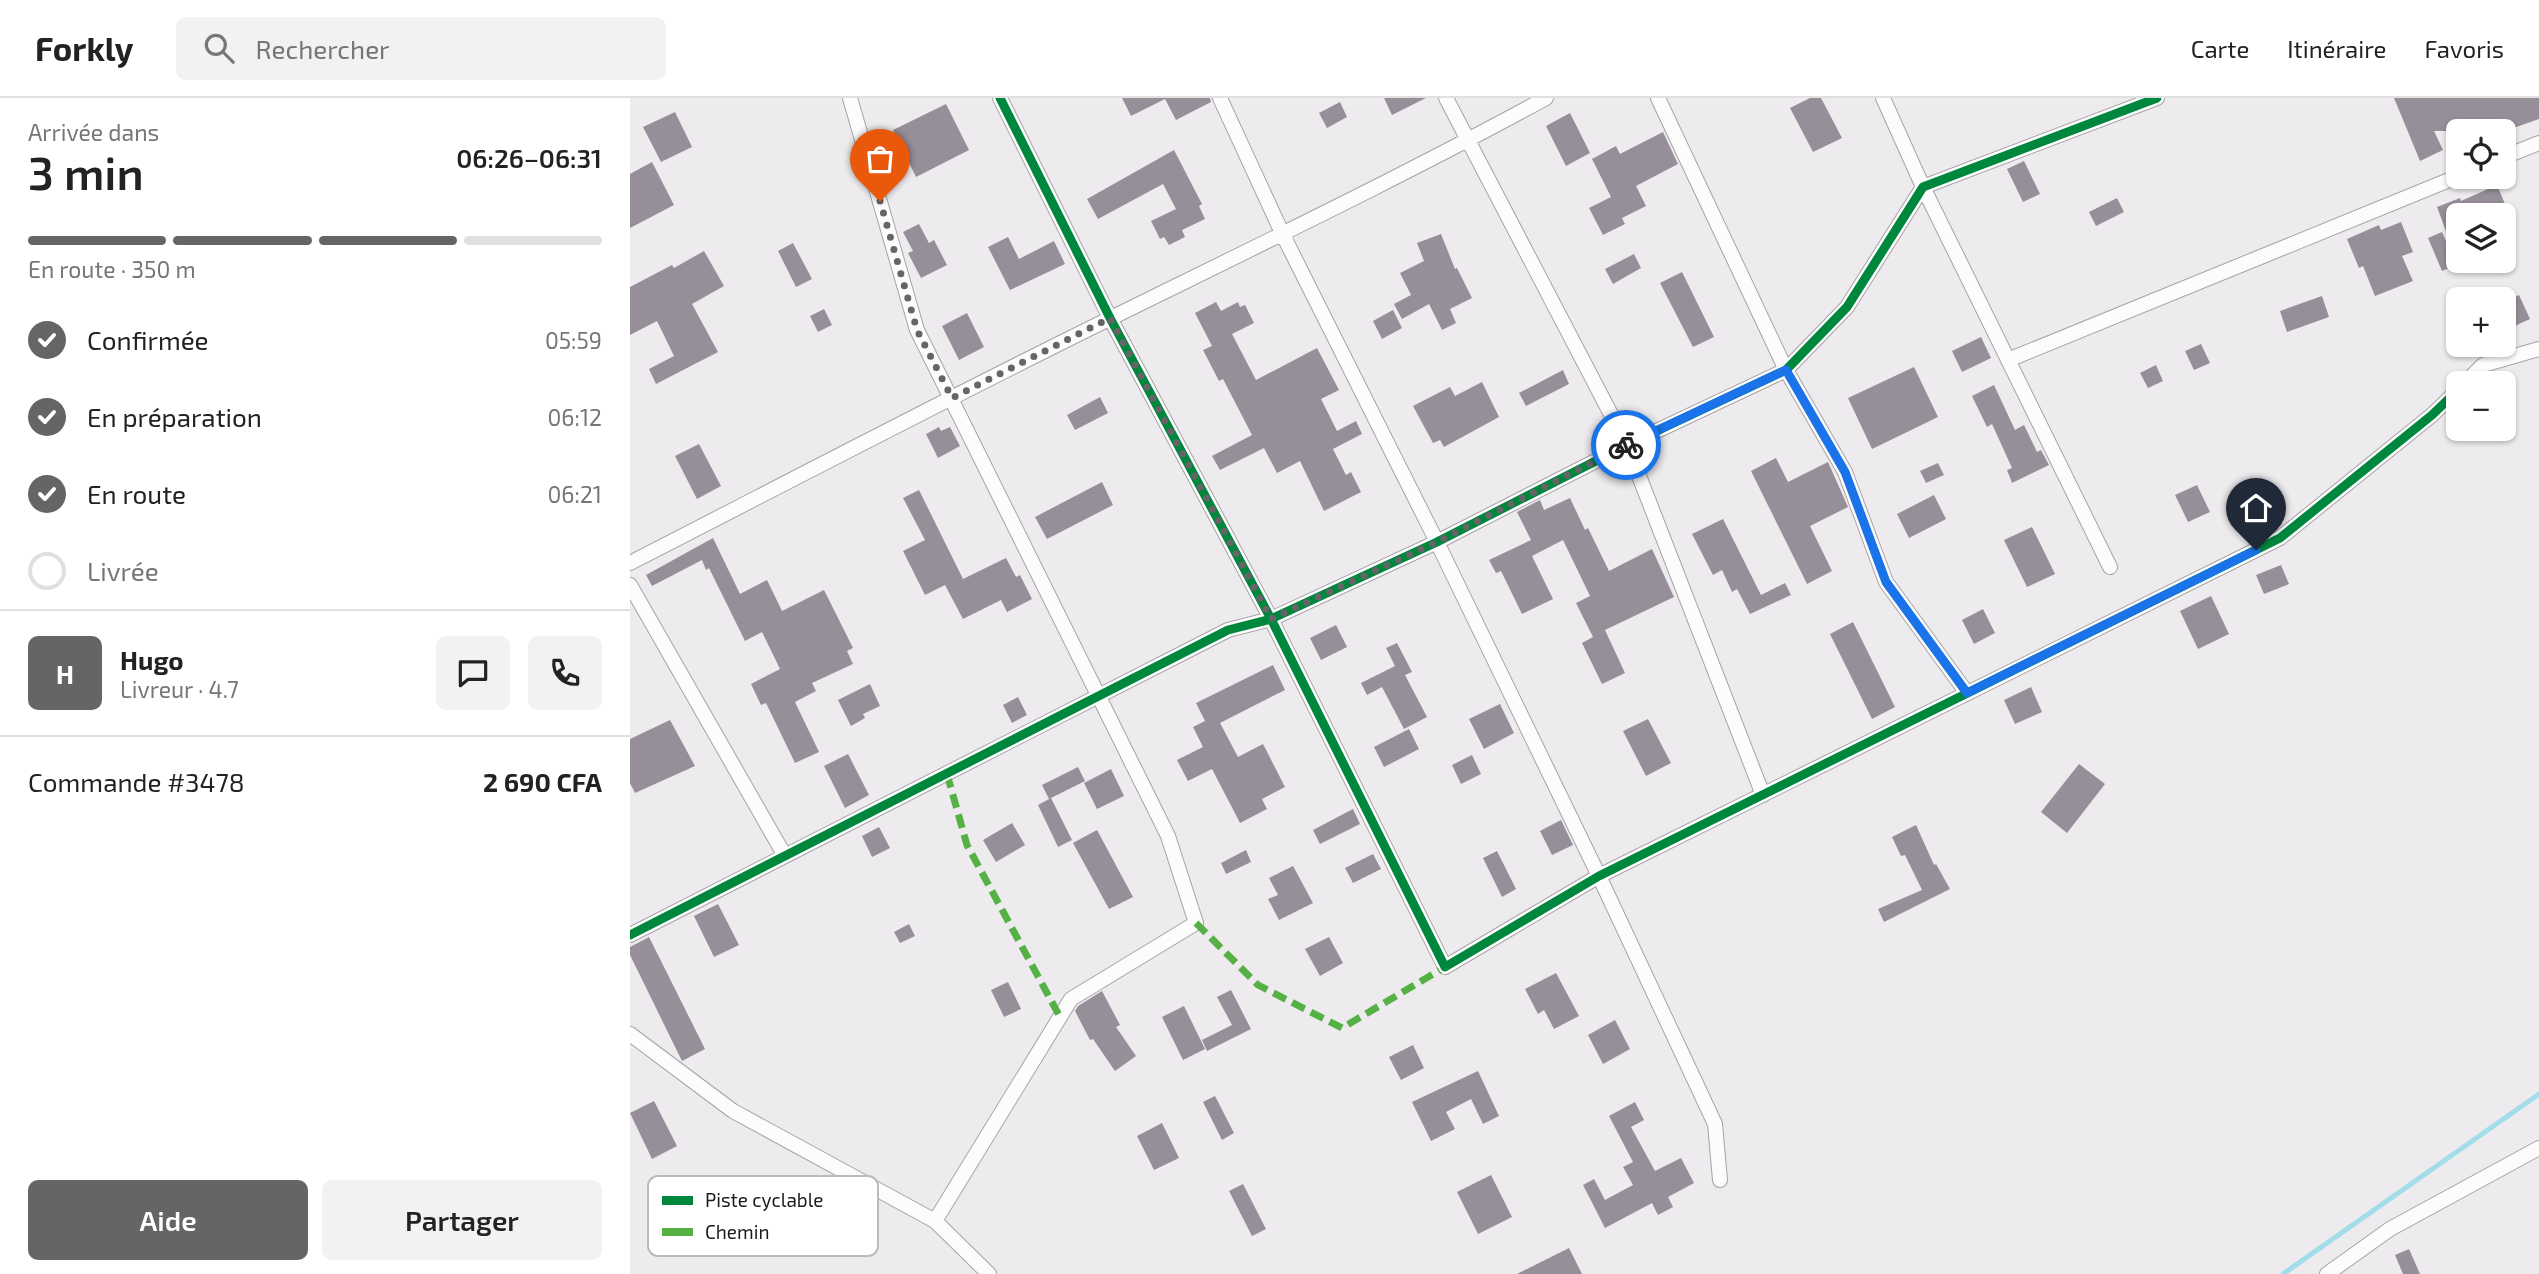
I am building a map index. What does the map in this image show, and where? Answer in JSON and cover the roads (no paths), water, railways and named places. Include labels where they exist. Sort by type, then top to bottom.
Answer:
[{"type":"street","points":[[850,98],[917,330],[1168,836],[1196,923],[1071,999],[936,1221]]},
{"type":"street","points":[[1000,98],[1110,318],[1271,619],[1445,967],[1599,876],[2280,538],[2446,402]]},
{"type":"street","points":[[1220,98],[1283,235],[1437,542],[1599,876],[1715,1124],[1720,1180]]},
{"type":"street","points":[[1446,98],[1627,445],[1763,795]]},
{"type":"street","points":[[630,563],[1110,318],[1283,235],[1546,98]]},
{"type":"street","points":[[1658,98],[1786,370],[1845,472],[1886,582],[1967,693]]},
{"type":"street","points":[[1883,98],[1923,187],[2110,567]]},
{"type":"street","points":[[630,935],[1228,630],[1271,619],[1437,542],[1627,445],[1786,370],[1847,307],[1923,187],[2157,98]]},
{"type":"street","points":[[2516,152],[2539,143]]},
{"type":"street","points":[[2008,360],[2446,181]]},
{"type":"street","points":[[2477,371],[2483,365],[2539,349]]},
{"type":"street","points":[[630,585],[785,856]]},
{"type":"street","points":[[630,1034],[733,1111],[853,1176]]},
{"type":"street","points":[[2327,1274],[2390,1229],[2539,1147]]},
{"type":"street","points":[[878,1190],[936,1221],[989,1274]]},
{"type":"waterway","points":[[2283,1274],[2539,1094]]}]
